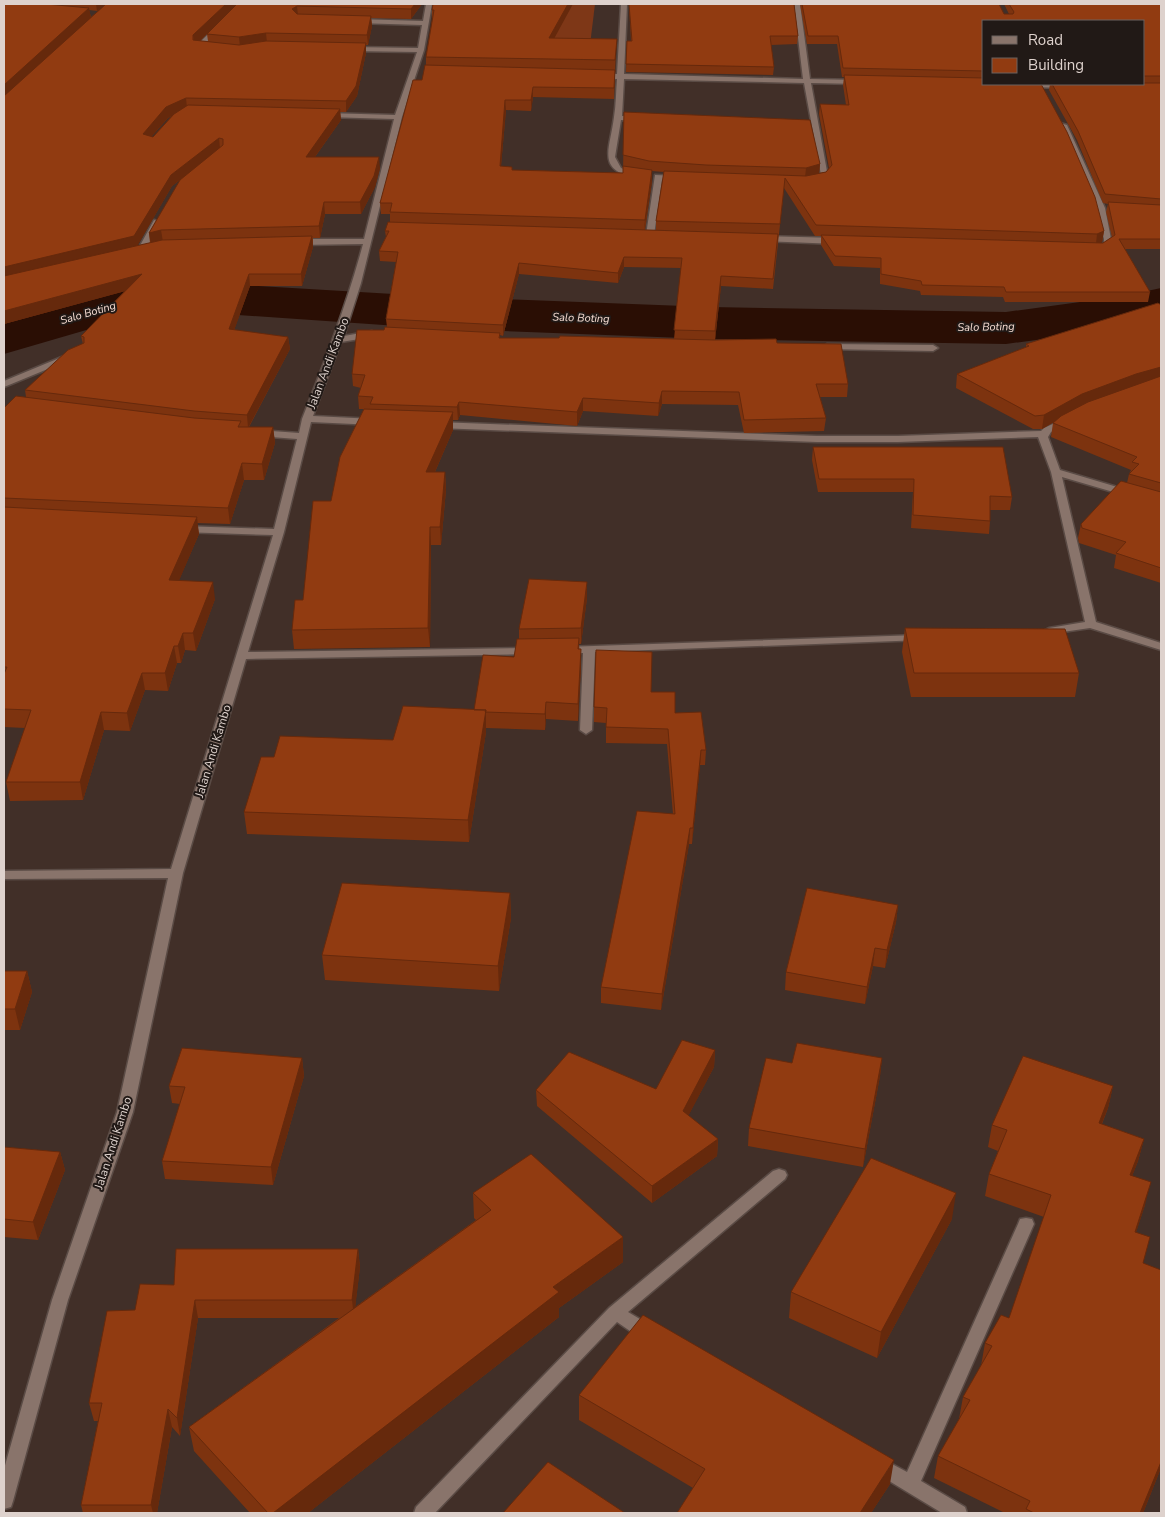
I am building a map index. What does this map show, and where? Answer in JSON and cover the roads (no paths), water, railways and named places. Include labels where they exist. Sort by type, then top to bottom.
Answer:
[{"type":"street","points":[[215,50],[198,47],[242,4]]},
{"type":"street","name":"Jalan Andi Kambo","points":[[4,1501],[60,1300],[125,1112],[176,873],[280,532],[307,419],[340,335],[368,241],[376,227],[398,117],[421,50],[429,4]]},
{"type":"street","points":[[624,4],[618,118],[610,158],[613,167],[621,173],[688,179]]},
{"type":"street","points":[[797,4],[813,126],[825,175],[822,179],[806,182]]},
{"type":"street","points":[[348,21],[426,23]]},
{"type":"street","points":[[344,49],[421,50]]},
{"type":"street","points":[[414,71],[424,71]]},
{"type":"street","points":[[591,76],[864,82]]},
{"type":"street","points":[[1022,85],[1043,87],[1072,86]]},
{"type":"street","points":[[320,115],[398,117]]},
{"type":"street","points":[[1058,117],[1103,208],[1108,244],[1104,248],[1088,249]]},
{"type":"street","points":[[618,118],[651,119]]},
{"type":"street","points":[[803,125],[813,126]]},
{"type":"street","points":[[640,235],[654,235],[658,177]]},
{"type":"street","points":[[156,248],[138,252],[164,210]]},
{"type":"street","points":[[752,239],[845,242]]},
{"type":"street","points":[[290,243],[368,241]]},
{"type":"street","points":[[340,335],[385,334]]},
{"type":"street","points":[[815,346],[932,348]]},
{"type":"street","points":[[4,384],[39,368],[82,353]]},
{"type":"street","points":[[1077,416],[1053,427],[1043,438],[1056,472],[1091,624]]},
{"type":"street","points":[[307,419],[384,423]]},
{"type":"street","points":[[422,425],[807,439],[898,439],[1045,434]]},
{"type":"street","points":[[244,432],[302,436]]},
{"type":"street","points":[[1056,472],[1161,503]]},
{"type":"street","points":[[165,528],[280,532]]},
{"type":"street","points":[[1040,632],[1091,624],[1161,646]]},
{"type":"street","points":[[243,656],[589,650],[934,637]]},
{"type":"street","points":[[586,730],[589,650]]},
{"type":"street","points":[[4,875],[176,873]]},
{"type":"street","points":[[423,1513],[615,1313],[779,1174]]},
{"type":"street","points":[[911,1484],[1026,1224]]},
{"type":"street","points":[[615,1313],[665,1342]]},
{"type":"street","points":[[860,1455],[958,1513]]},
{"type":"waterway","name":"Salo Boting","points":[[4,338],[120,304],[209,298],[427,312],[710,323],[1006,328],[1124,312],[1161,303]]}]
